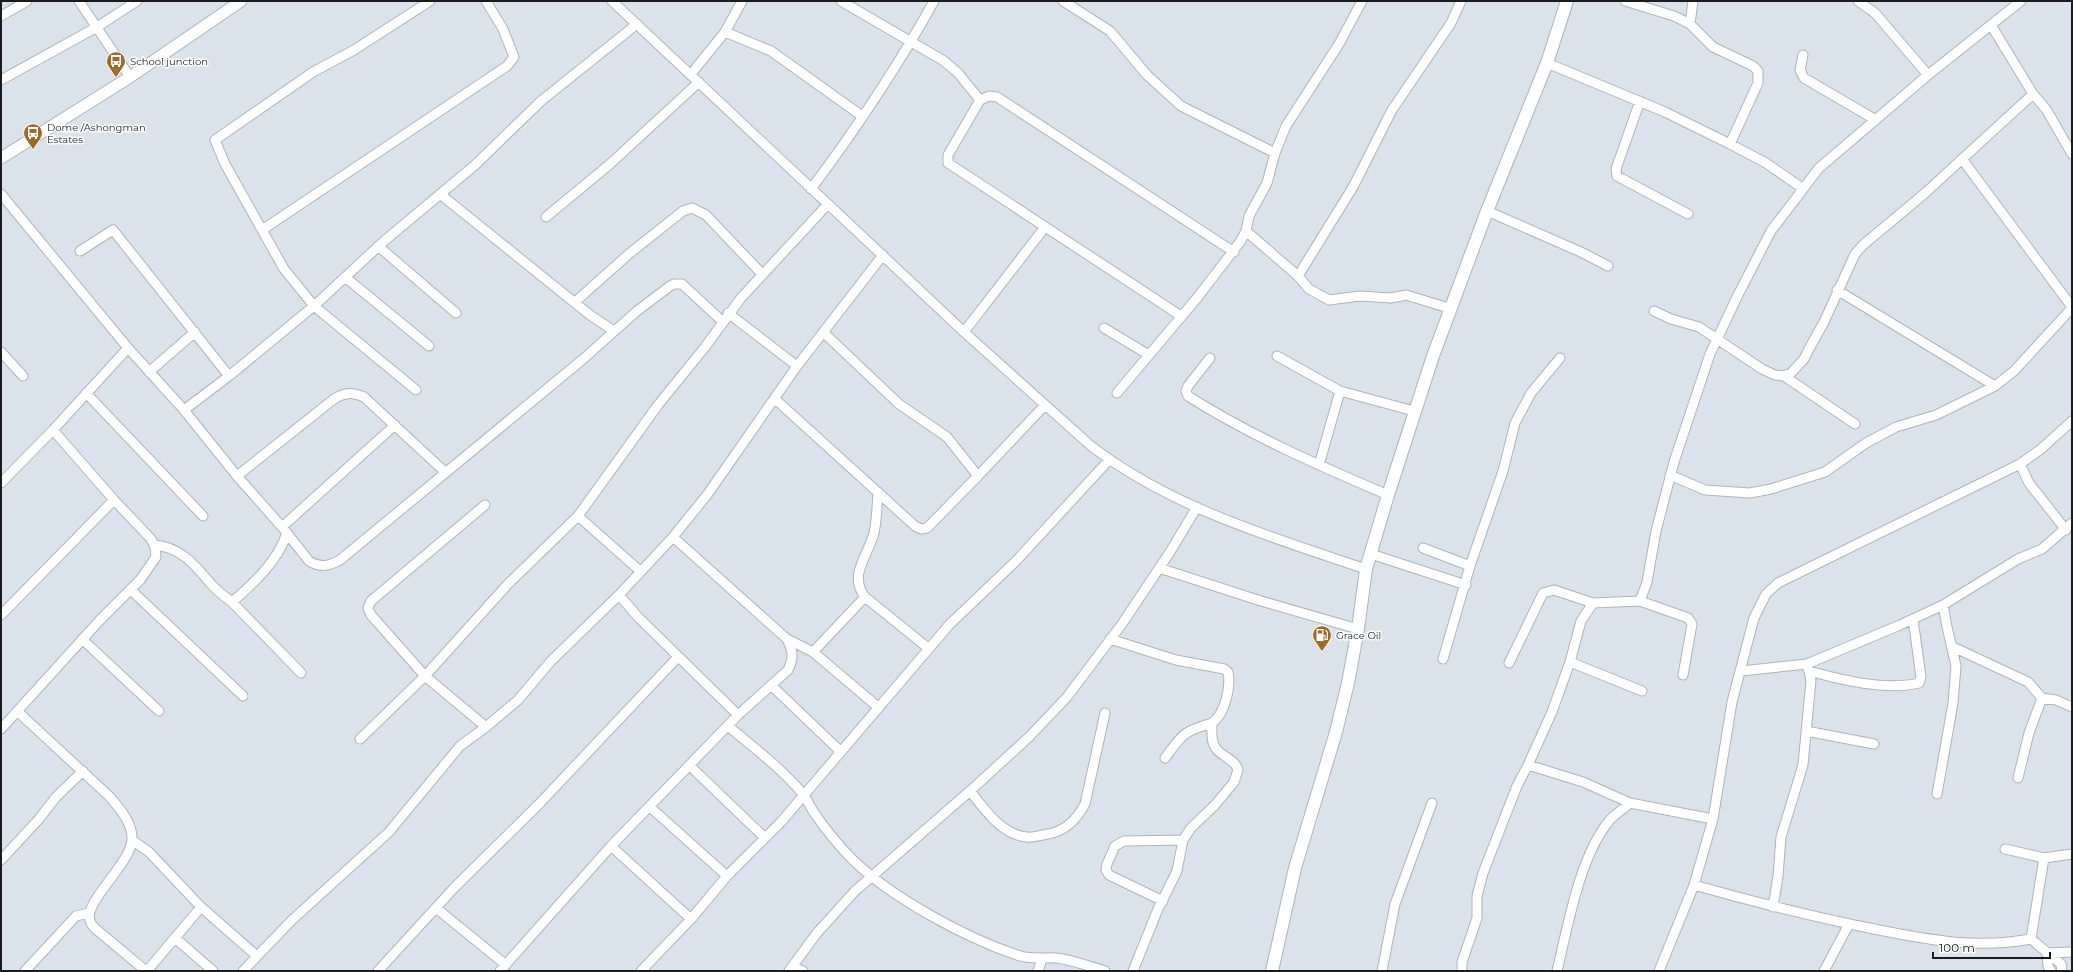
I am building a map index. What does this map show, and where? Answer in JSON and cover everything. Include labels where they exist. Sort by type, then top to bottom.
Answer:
[{"type":"main road","points":[[1272,971],[1295,868],[1344,701],[1358,628],[1366,569],[1414,411],[1488,211],[1547,63],[1564,2]]},
{"type":"street","points":[[1,16],[28,1]]},
{"type":"street","points":[[78,1],[97,26],[130,77]]},
{"type":"street","points":[[1,80],[97,26],[137,1]]},
{"type":"street","points":[[1,158],[130,77],[241,1]]},
{"type":"street","points":[[416,390],[314,306],[284,269],[225,164],[215,140],[313,72],[354,50],[430,1]]},
{"type":"street","points":[[262,230],[507,66],[514,57],[511,46],[486,1]]},
{"type":"street","points":[[612,1],[964,332],[1109,460],[1148,484],[1197,507],[1290,543],[1366,569]]},
{"type":"street","points":[[691,74],[725,32],[742,1]]},
{"type":"street","points":[[841,1],[951,67],[980,100]]},
{"type":"street","points":[[811,188],[862,116],[911,42],[934,1]]},
{"type":"street","points":[[1063,1],[1110,30],[1147,75],[1181,106],[1275,153]]},
{"type":"street","points":[[1117,393],[1234,252],[1246,231],[1249,216],[1268,179],[1275,153],[1295,111],[1339,44],[1362,1]]},
{"type":"street","points":[[1298,276],[1353,187],[1392,110],[1451,23],[1461,1]]},
{"type":"street","points":[[1625,1],[1674,16],[1690,24],[1713,47],[1753,66],[1758,71],[1758,83],[1730,144]]},
{"type":"street","points":[[1690,24],[1693,1]]},
{"type":"street","points":[[1640,601],[1647,582],[1656,531],[1684,428],[1716,338],[1759,253],[1802,188],[1818,168],[1928,75],[2021,1]]},
{"type":"street","points":[[1862,2],[1875,13],[1928,75]]},
{"type":"street","points":[[184,410],[229,376],[314,306],[378,246],[475,166],[540,100],[637,24]]},
{"type":"street","points":[[1992,25],[2033,94],[2046,109],[2072,154]]},
{"type":"street","points":[[725,32],[771,51],[862,116]]},
{"type":"street","points":[[1803,55],[1800,70],[1804,78],[1876,120]]},
{"type":"street","points":[[1547,63],[1640,101],[1730,144],[1766,163],[1802,188]]},
{"type":"street","points":[[546,217],[610,164],[699,82]]},
{"type":"street","points":[[1654,310],[1671,319],[1699,327],[1775,376],[1784,376],[1791,373],[1804,359],[1824,322],[1849,262],[1863,245],[1886,228],[2033,94]]},
{"type":"street","points":[[1181,316],[948,163],[948,155],[980,100],[989,96],[997,97],[1234,252]]},
{"type":"street","points":[[1640,101],[1616,169],[1617,176],[1688,214]]},
{"type":"street","points":[[1670,475],[1697,488],[1713,491],[1750,492],[1771,489],[1825,472],[1866,443],[1896,427],[1936,415],[1995,386],[2014,371],[2072,307],[1962,159]]},
{"type":"street","points":[[1,194],[128,348],[184,410],[237,476],[285,530],[309,561],[319,565],[333,564],[582,360],[637,311],[674,284],[682,284],[722,321]]},
{"type":"street","points":[[440,194],[598,321],[614,331]]},
{"type":"street","points":[[360,739],[425,676],[507,585],[578,516],[658,405],[705,347],[728,313],[762,274],[828,204]]},
{"type":"street","points":[[575,302],[590,287],[648,238],[683,210],[692,208],[706,215],[762,274]]},
{"type":"street","points":[[1488,211],[1581,252],[1608,266]]},
{"type":"street","points":[[964,332],[1045,227]]},
{"type":"street","points":[[80,251],[113,230],[229,376]]},
{"type":"street","points":[[1246,231],[1298,276],[1309,288],[1329,300],[1360,296],[1391,298],[1406,295],[1452,309]]},
{"type":"street","points":[[378,246],[456,312]]},
{"type":"street","points":[[243,971],[292,920],[389,832],[460,746],[486,727],[518,700],[551,661],[619,594],[673,537],[707,495],[797,366],[883,255]]},
{"type":"street","points":[[345,277],[429,346]]},
{"type":"street","points":[[1838,290],[1995,386]]},
{"type":"street","points":[[728,313],[797,366]]},
{"type":"street","points":[[1104,328],[1149,355]]},
{"type":"street","points":[[149,372],[195,332]]},
{"type":"street","points":[[823,332],[899,404],[947,437],[978,476]]},
{"type":"street","points":[[3,477],[53,430],[128,348]]},
{"type":"street","points":[[1,352],[23,376]]},
{"type":"street","points":[[1277,356],[1340,391],[1414,411]]},
{"type":"street","points":[[1210,358],[1188,386],[1186,391],[1188,396],[1217,415],[1319,466],[1388,496]]},
{"type":"street","points":[[1443,659],[1466,585],[1470,566],[1503,471],[1516,423],[1531,393],[1560,358]]},
{"type":"street","points":[[1784,376],[1855,424]]},
{"type":"street","points":[[1319,466],[1340,391]]},
{"type":"street","points":[[86,393],[203,516]]},
{"type":"street","points":[[237,476],[344,393],[364,397],[445,472]]},
{"type":"street","points":[[774,399],[915,526],[921,529],[928,528],[1045,405]]},
{"type":"street","points":[[1659,971],[1694,885],[1713,819],[1732,706],[1754,618],[1760,603],[1766,594],[1778,584],[2020,464],[2041,449],[2072,421]]},
{"type":"street","points":[[232,602],[274,560],[282,548],[285,530],[395,425]]},
{"type":"street","points":[[2,726],[82,639],[140,580],[156,557],[152,539],[114,500],[53,430]]},
{"type":"street","points":[[641,971],[691,918],[727,876],[784,818],[949,624],[1016,561],[1109,460]]},
{"type":"street","points":[[2020,464],[2029,483],[2066,530]]},
{"type":"street","points":[[878,492],[874,534],[857,574],[860,591],[865,598],[928,648]]},
{"type":"street","points":[[1,615],[114,500]]},
{"type":"street","points":[[485,505],[371,601],[368,608],[371,615],[425,676],[486,727]]},
{"type":"street","points":[[804,971],[791,969],[802,952],[829,918],[855,891],[970,791],[1029,737],[1066,697],[1110,639],[1159,568],[1197,507]]},
{"type":"street","points":[[578,516],[640,571]]},
{"type":"street","points":[[1808,668],[1943,605],[2018,559],[2042,549],[2066,530],[2072,523]]},
{"type":"street","points":[[673,537],[787,639],[813,652],[878,707]]},
{"type":"street","points":[[154,545],[175,549],[187,557],[212,585],[232,602],[301,673]]},
{"type":"street","points":[[1423,548],[1470,566]]},
{"type":"street","points":[[1371,554],[1466,585]]},
{"type":"street","points":[[1159,568],[1261,601],[1358,628]]},
{"type":"street","points":[[130,590],[243,696]]},
{"type":"street","points":[[1509,663],[1543,593],[1554,590],[1593,603],[1640,601],[1688,618],[1692,624],[1683,675]]},
{"type":"street","points":[[619,594],[638,617],[738,715]]},
{"type":"street","points":[[813,652],[865,598]]},
{"type":"street","points":[[1462,971],[1462,962],[1477,918],[1477,896],[1483,873],[1517,786],[1552,712],[1570,662],[1581,621],[1593,603]]},
{"type":"street","points":[[1938,794],[1953,696],[1956,666],[1953,647],[1946,627],[1943,605]]},
{"type":"street","points":[[1741,670],[1808,668],[1862,683],[1902,686],[1919,683],[1920,677],[1913,619]]},
{"type":"street","points":[[82,639],[159,711]]},
{"type":"street","points":[[436,908],[503,968],[611,846],[738,715],[788,670],[791,664],[793,651],[787,639]]},
{"type":"street","points":[[1110,639],[1176,660],[1224,669],[1228,672],[1229,678],[1222,712],[1212,723],[1190,729],[1183,734],[1165,758]]},
{"type":"street","points":[[1953,647],[2028,682],[2042,698],[2056,700],[2072,707]]},
{"type":"street","points":[[378,971],[436,908],[539,804],[678,657]]},
{"type":"street","points":[[1570,662],[1642,691]]},
{"type":"street","points":[[1773,907],[1778,876],[1781,837],[1802,770],[1811,680],[1808,668]]},
{"type":"street","points":[[772,686],[840,751]]},
{"type":"street","points":[[2018,778],[2028,733],[2042,698]]},
{"type":"street","points":[[17,711],[110,797],[124,812],[130,826],[132,840],[125,862],[97,898],[89,913],[90,923],[146,971],[201,907]]},
{"type":"street","points":[[970,791],[996,821],[1018,835],[1028,837],[1056,833],[1079,816],[1085,804],[1105,713]]},
{"type":"street","points":[[1132,971],[1177,870],[1183,840],[1191,828],[1215,805],[1234,782],[1238,773],[1234,763],[1214,746],[1212,723]]},
{"type":"street","points":[[728,726],[788,778],[803,794],[827,830],[846,853],[872,877],[923,911],[969,935],[1019,956],[1042,959],[1056,958],[1105,971]]},
{"type":"street","points":[[1806,731],[1874,744]]},
{"type":"street","points":[[1528,765],[1583,782],[1630,803],[1713,819]]},
{"type":"street","points":[[690,766],[764,837]]},
{"type":"street","points":[[1,860],[39,819],[56,797],[83,771]]},
{"type":"street","points":[[1382,971],[1396,904],[1432,803]]},
{"type":"street","points":[[1557,971],[1566,927],[1590,855],[1609,820],[1630,803]]},
{"type":"street","points":[[650,807],[727,876]]},
{"type":"street","points":[[132,840],[149,852],[201,907],[257,956]]},
{"type":"street","points":[[1163,901],[1109,875],[1106,870],[1107,864],[1115,846],[1124,841],[1183,840]]},
{"type":"street","points":[[611,846],[691,918]]},
{"type":"street","points":[[2005,849],[2044,858],[2072,854]]},
{"type":"street","points":[[2031,939],[2044,858]]},
{"type":"street","points":[[1694,885],[1773,907],[1929,941],[1990,945],[2031,939],[2061,964],[2062,971]]},
{"type":"street","points":[[25,971],[76,916],[89,913]]},
{"type":"street","points":[[1824,971],[1849,924]]},
{"type":"street","points":[[175,938],[213,971]]},
{"type":"street","points":[[2047,953],[2072,952]]},
{"type":"street","points":[[2047,953],[2048,966],[2051,971]]},
{"type":"street","points":[[1038,971],[1042,959]]},
{"type":"place","name":"School junction","points":[[116,78]]},
{"type":"place","name":"Dome /Ashongman Estates","points":[[33,150]]},
{"type":"place","name":"Grace Oil","points":[[1322,652]]}]
